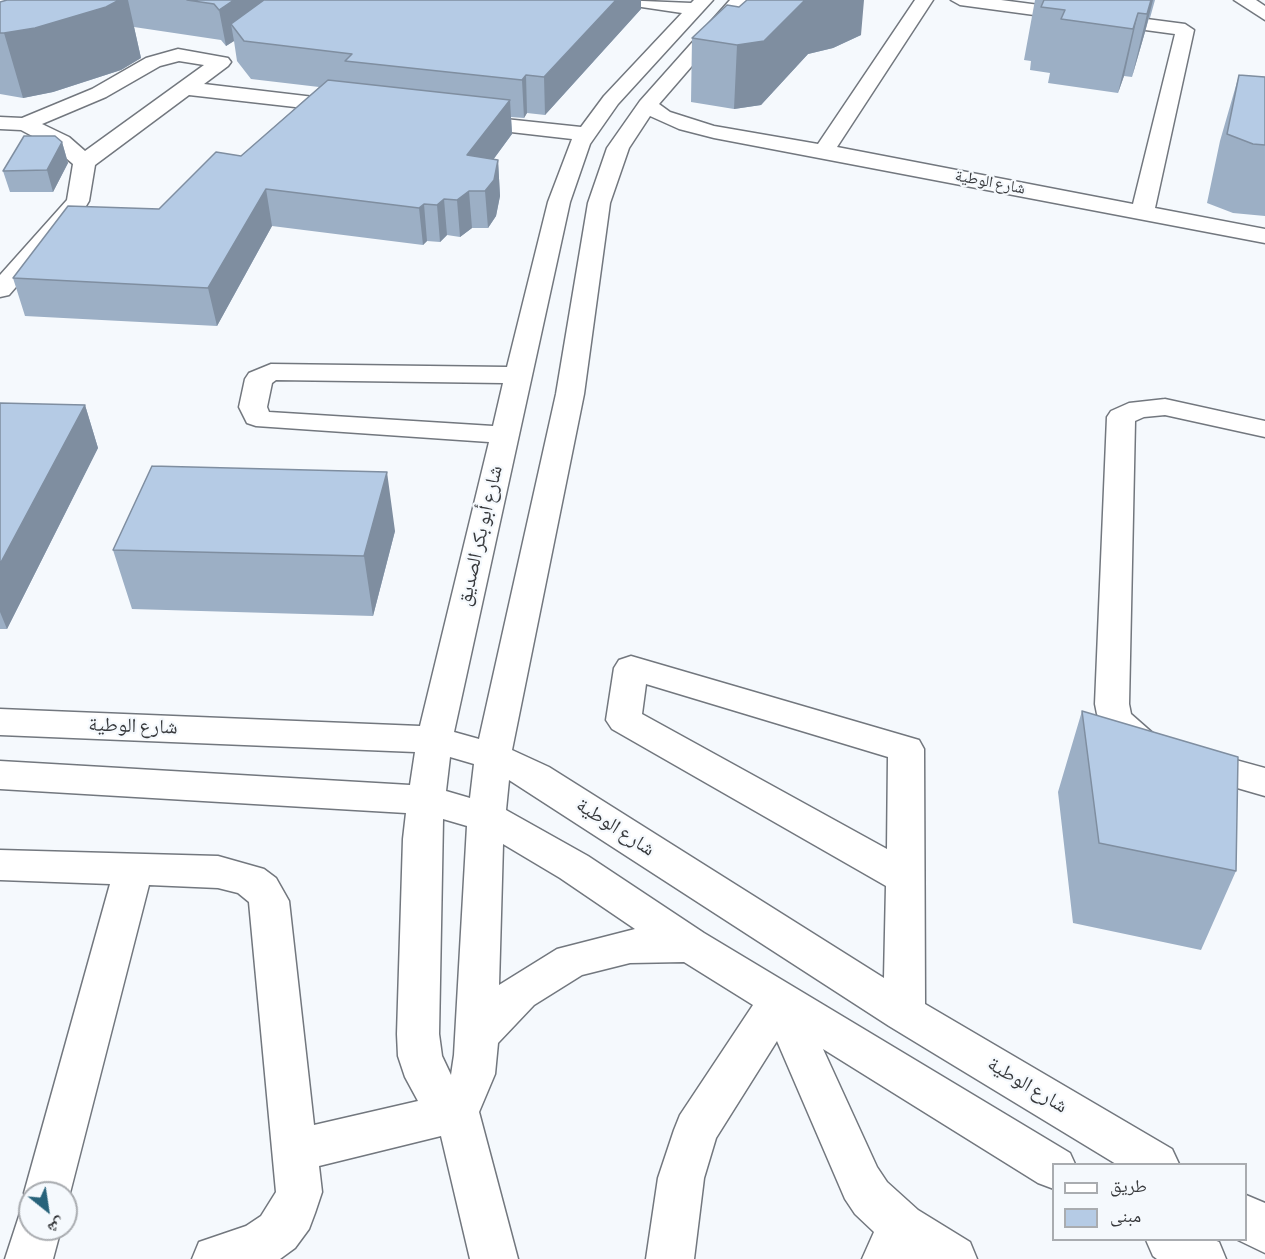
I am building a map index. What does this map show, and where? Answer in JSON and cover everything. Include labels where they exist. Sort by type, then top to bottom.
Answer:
[{"type":"main road","points":[[628,0],[700,4]]},
{"type":"main road","points":[[494,1259],[458,1112],[473,1074],[487,817],[493,756],[570,394],[599,203],[618,148],[647,105],[740,0]]},
{"type":"main road","points":[[824,151],[924,0]]},
{"type":"main road","points":[[960,0],[1185,30],[1142,212]]},
{"type":"main road","points":[[1243,0],[1265,14]]},
{"type":"main road","name":"شارع أبو بكر الصديق","points":[[458,1112],[440,1096],[427,1077],[420,1056],[418,1034],[422,839],[434,740],[559,202],[579,144],[611,100],[700,4]]},
{"type":"main road","points":[[0,290],[78,201],[84,162],[239,48]]},
{"type":"main road","points":[[0,147],[10,124],[99,93],[153,62],[178,55],[220,62]]},
{"type":"main road","points":[[186,88],[374,110]]},
{"type":"main road","name":"شارع الوطية","points":[[647,105],[663,116],[714,132],[1265,236]]},
{"type":"main road","points":[[445,118],[586,134]]},
{"type":"main road","points":[[10,124],[61,142],[84,162]]},
{"type":"main road","name":"شارع الوطية","points":[[618,148],[653,139],[714,132]]},
{"type":"main road","points":[[505,435],[266,420],[256,417],[253,407],[259,379],[271,372],[519,375]]},
{"type":"main road","points":[[1265,429],[1165,407],[1139,409],[1121,417],[1112,704],[1120,725],[1143,745],[1160,753],[1265,782]]},
{"type":"main road","points":[[904,1013],[906,878],[906,749],[631,668],[624,720],[906,878]]},
{"type":"main road","name":"شارع الوطية","points":[[0,722],[434,740],[493,756],[536,777],[904,1013],[1154,1163]]},
{"type":"main road","points":[[0,775],[426,800],[487,817],[574,867],[690,945],[1052,1167]]},
{"type":"main road","points":[[0,865],[236,874],[262,889],[269,902],[272,916],[299,1192],[292,1213],[278,1232],[258,1246],[216,1259]]},
{"type":"main road","points":[[50,1181],[134,869]]},
{"type":"main road","points":[[476,1037],[519,992],[571,961],[630,946],[690,945]]},
{"type":"main road","points":[[780,1000],[861,1183],[893,1242],[953,1259]]},
{"type":"main road","points":[[670,1259],[681,1178],[696,1130],[780,1000]]},
{"type":"main road","points":[[296,1151],[458,1112]]},
{"type":"main road","points":[[1247,1219],[1265,1230]]},
{"type":"main road","points":[[30,1259],[35,1241]]},
{"type":"main road","points":[[1173,1241],[1202,1259]]},
{"type":"building","points":[[7,0],[119,0],[106,7],[35,28],[0,33],[0,2]]},
{"type":"building","points":[[187,0],[234,0],[219,10],[214,4]]},
{"type":"building","points":[[264,0],[616,0],[544,77],[526,75],[522,80],[345,61],[352,54],[244,41],[231,24]]},
{"type":"building","points":[[747,0],[805,0],[764,41],[737,45],[692,38],[727,5],[739,7]]},
{"type":"building","points":[[1044,0],[1151,0],[1147,14],[1138,13],[1133,29],[1061,19],[1065,10],[1041,7]]},
{"type":"building","points":[[1239,75],[1265,77],[1265,145],[1253,144],[1227,134]]},
{"type":"building","points":[[328,80],[510,100],[467,155],[498,160],[494,180],[485,191],[469,191],[457,200],[444,199],[437,205],[424,204],[419,208],[266,189],[208,288],[13,278],[68,206],[159,209],[216,152],[241,156]]},
{"type":"building","points":[[24,136],[55,136],[62,142],[47,170],[3,171]]},
{"type":"building","points":[[0,403],[85,405],[0,564]]},
{"type":"building","points":[[152,466],[387,472],[364,556],[113,550]]},
{"type":"building","points":[[1082,711],[1238,757],[1236,871],[1099,843]]}]
